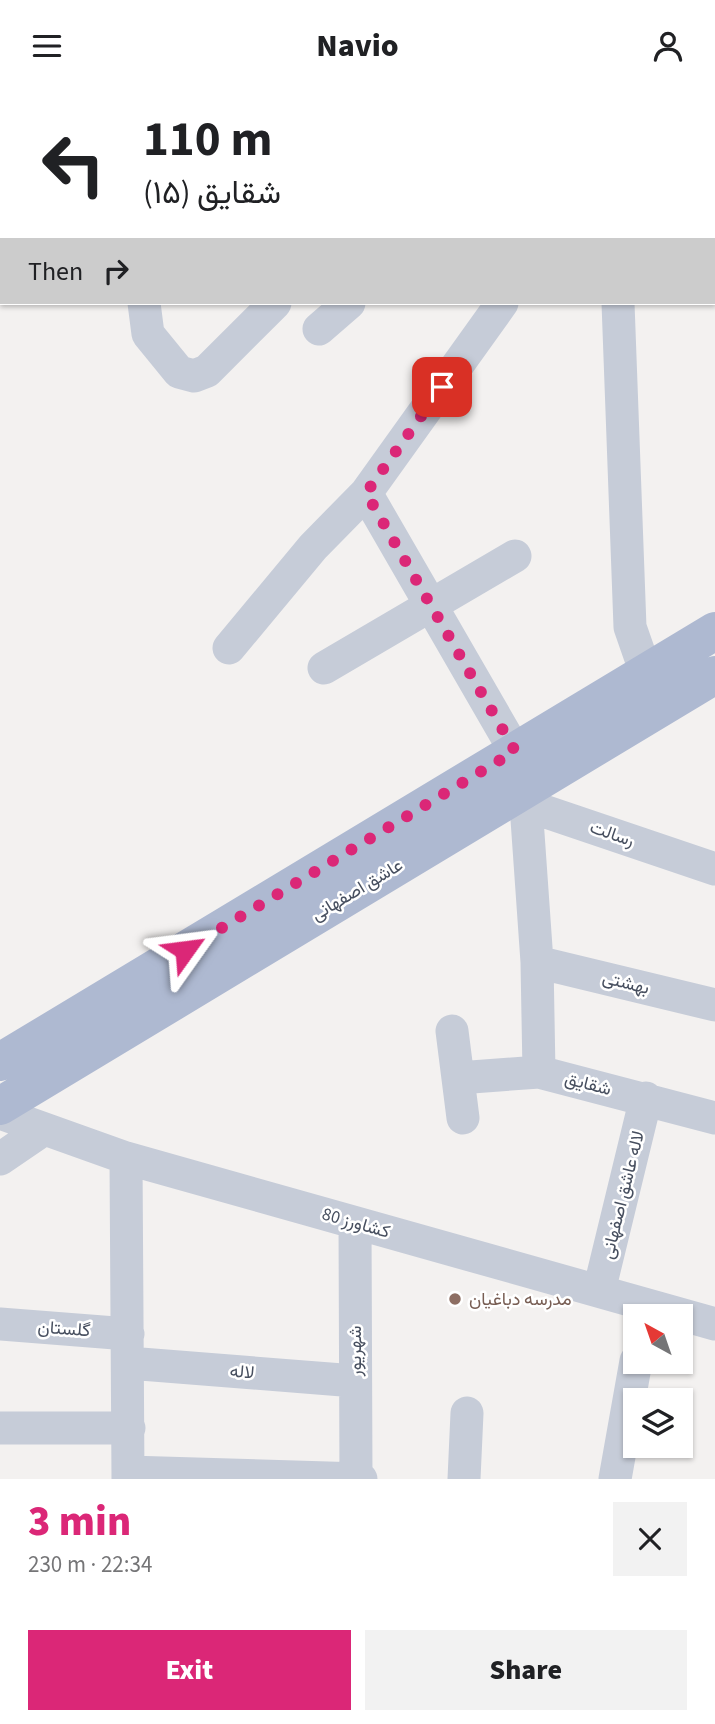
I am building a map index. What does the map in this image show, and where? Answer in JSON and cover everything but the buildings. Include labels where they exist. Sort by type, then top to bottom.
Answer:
[{"type":"main road","name":"عاشق اصفهانی","points":[[0,1062],[715,631]]},
{"type":"main road","name":"عاشق اصفهانی","points":[[0,1106],[517,802],[715,675]]},
{"type":"street","points":[[144,305],[148,334],[179,372],[194,376],[207,371],[273,305]]},
{"type":"street","points":[[319,329],[347,305]]},
{"type":"street","points":[[229,648],[313,547],[366,493],[501,305]]},
{"type":"street","points":[[618,305],[630,628],[646,673]]},
{"type":"street","points":[[366,493],[515,751]]},
{"type":"street","points":[[324,668],[514,555]]},
{"type":"street","points":[[517,802],[537,962],[539,1072]]},
{"type":"street","name":"رسالت","points":[[517,802],[715,869]]},
{"type":"street","name":"بهشتی","points":[[537,962],[715,1005]]},
{"type":"street","points":[[452,1031],[463,1118]]},
{"type":"street","name":"شقایق","points":[[458,1078],[539,1072],[715,1118]]},
{"type":"street","name":"لاله عاشق اصفهانی","points":[[599,1291],[646,1098]]},
{"type":"street","name":"کشاورز 80","points":[[0,1113],[126,1159],[599,1291],[631,1304]]},
{"type":"street","points":[[0,1159],[44,1129]]},
{"type":"street","points":[[126,1159],[128,1475],[361,1479]]},
{"type":"street","name":"شهریور","points":[[355,1223],[356,1479]]},
{"type":"street","name":"کشاورز 80","points":[[693,1320],[715,1324]]},
{"type":"street","name":"گلستان","points":[[0,1324],[128,1348]]},
{"type":"street","name":"لاله","points":[[128,1348],[355,1381]]},
{"type":"street","points":[[615,1479],[634,1374]]},
{"type":"street","points":[[464,1479],[467,1413]]},
{"type":"street","points":[[0,1427],[129,1428]]},
{"type":"place","name":"مدرسه دباغیان","points":[[455,1299]]},
{"type":"route","points":[[185,950],[515,751],[366,493],[442,387]]}]
